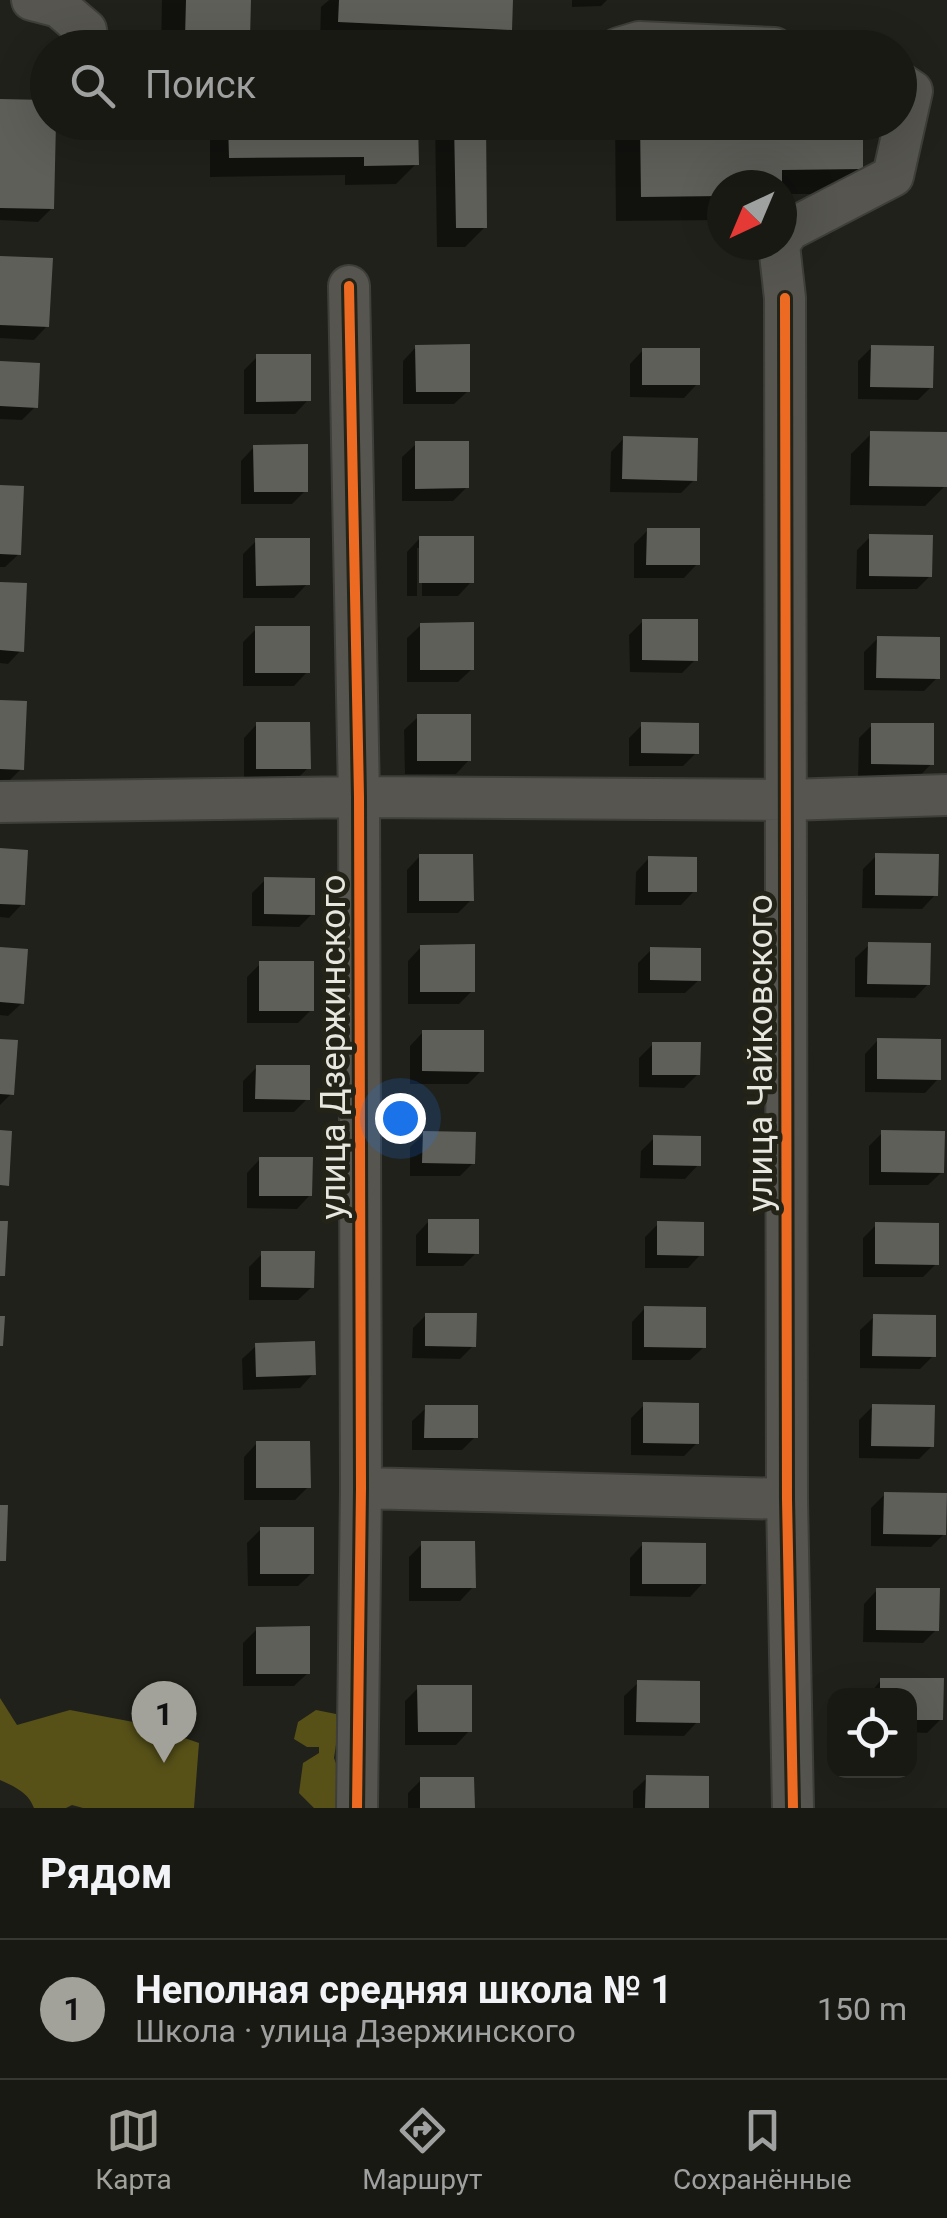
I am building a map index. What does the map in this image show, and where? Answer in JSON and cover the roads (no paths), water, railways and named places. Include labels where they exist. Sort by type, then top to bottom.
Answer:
[{"type":"street","points":[[32,0],[59,7],[86,30]]},
{"type":"street","points":[[797,225],[893,176],[901,140]]},
{"type":"street","name":"улица Чайковского","points":[[782,260],[785,298],[787,1498],[793,1808]]},
{"type":"street","name":"улица Дзержинского","points":[[349,286],[360,797],[361,1488],[357,1808]]},
{"type":"street","points":[[0,802],[360,797],[787,800],[947,795]]},
{"type":"street","points":[[361,1488],[787,1498]]},
{"type":"place","name":"Неполная средняя школа № 1","points":[[164,1763]]}]
